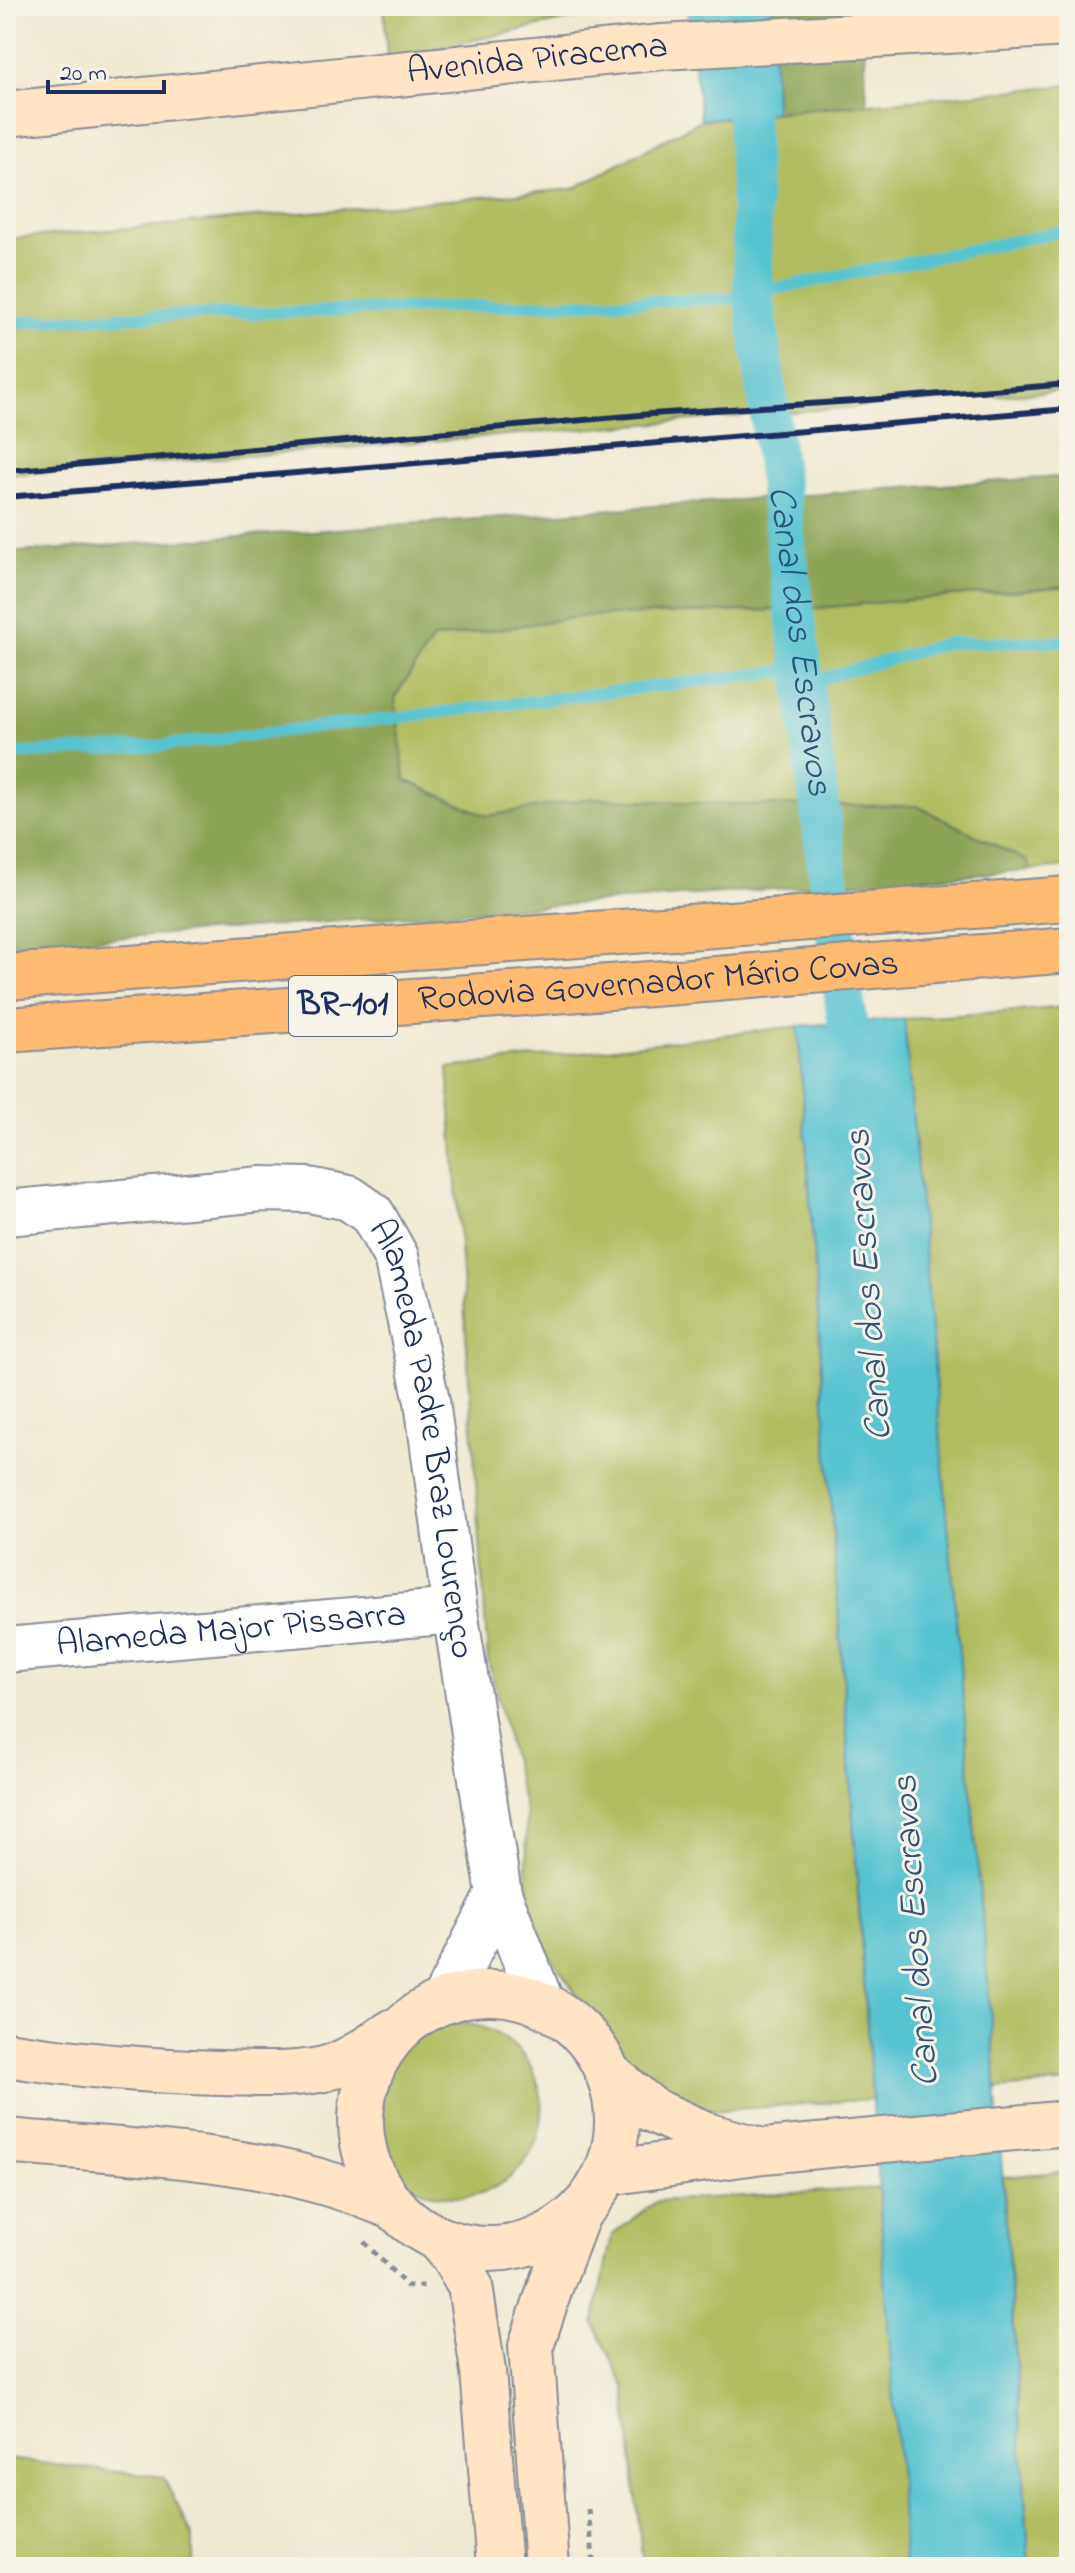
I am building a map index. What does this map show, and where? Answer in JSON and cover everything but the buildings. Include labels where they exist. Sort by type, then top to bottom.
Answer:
[{"type":"main road","name":"Rodovia Governador Mário Covas","points":[[6,977],[1069,899]]},
{"type":"main road","name":"Rodovia Governador Mário Covas","points":[[6,1030],[679,982],[1069,950]]},
{"type":"street","name":"Avenida Piracema","points":[[6,114],[662,47],[1069,24]]},
{"type":"street","name":"Alameda Padre Braz Lourenço","points":[[6,1213],[262,1189],[309,1190],[349,1198],[372,1214],[396,1257],[424,1387],[499,1894],[542,2004]]},
{"type":"street","name":"Alameda Major Pissarra","points":[[6,1650],[455,1611]]},
{"type":"street","points":[[444,2000],[499,1894]]},
{"type":"street","points":[[6,2054],[63,2063],[165,2072],[290,2073],[327,2068],[360,2053],[444,2000],[510,1994],[542,2004],[570,2021],[594,2046],[610,2075],[617,2108],[617,2141],[607,2173],[578,2214],[531,2346],[547,2567]]},
{"type":"street","points":[[396,2208],[378,2184],[367,2158],[361,2130],[362,2100],[370,2073],[384,2047],[403,2025]]},
{"type":"street","points":[[610,2075],[652,2110],[683,2126],[763,2151]]},
{"type":"street","points":[[607,2173],[763,2151],[1069,2123]]},
{"type":"street","points":[[6,2141],[211,2160],[254,2167],[338,2187],[396,2208],[437,2238],[454,2258],[470,2286],[483,2371],[499,2567]]},
{"type":"street","points":[[437,2238],[466,2247],[496,2249],[526,2244],[554,2232],[578,2214]]},
{"type":"path","points":[[361,2239],[407,2286],[470,2286]]},
{"type":"path","points":[[585,2497],[594,2567]]},
{"type":"green space","points":[[384,6],[632,6],[387,59]]},
{"type":"green space","points":[[772,6],[862,6],[867,104],[775,112]]},
{"type":"green space","points":[[1069,85],[1069,390],[6,475],[6,239],[573,189],[701,120]]},
{"type":"green space","points":[[1069,476],[1069,586],[806,609],[584,616],[433,639],[395,697],[405,780],[487,816],[592,798],[746,805],[917,806],[1027,861],[1031,870],[6,946],[6,553]]},
{"type":"green space","points":[[1069,586],[1069,867],[1031,870],[1027,861],[917,806],[746,805],[592,798],[487,816],[405,780],[395,697],[433,639],[584,616],[806,609]]},
{"type":"green space","points":[[1069,1007],[1069,2083],[997,2089],[904,1019]]},
{"type":"green space","points":[[798,1026],[872,2099],[659,2115],[528,1923],[526,1814],[488,1660],[448,1068]]},
{"type":"green space","points":[[455,2023],[488,2030],[516,2049],[535,2077],[542,2110],[535,2143],[516,2171],[488,2190],[455,2197],[422,2190],[394,2171],[375,2143],[368,2110],[375,2077],[394,2049],[422,2030]]},
{"type":"green space","points":[[1069,2171],[1069,2567],[1030,2567],[1003,2177]]},
{"type":"green space","points":[[879,2188],[905,2567],[643,2567],[625,2387],[594,2323],[612,2235],[657,2201]]},
{"type":"green space","points":[[6,2459],[163,2477],[193,2536],[193,2567],[6,2567]]},
{"type":"water","points":[[687,6],[772,6],[775,112],[701,120]]},
{"type":"water","points":[[904,1019],[993,2043],[1030,2567],[905,2567],[798,1026]]},
{"type":"waterway","name":"Canal dos Escravos","points":[[743,6],[754,293],[854,1075]]},
{"type":"waterway","points":[[754,293],[1069,230]]},
{"type":"waterway","points":[[6,323],[754,298]]},
{"type":"waterway","points":[[803,684],[947,643],[1069,641]]},
{"type":"waterway","points":[[6,754],[159,746],[801,669]]},
{"type":"railway","points":[[6,471],[651,414],[1069,384]]},
{"type":"railway","points":[[6,497],[1069,409]]}]
